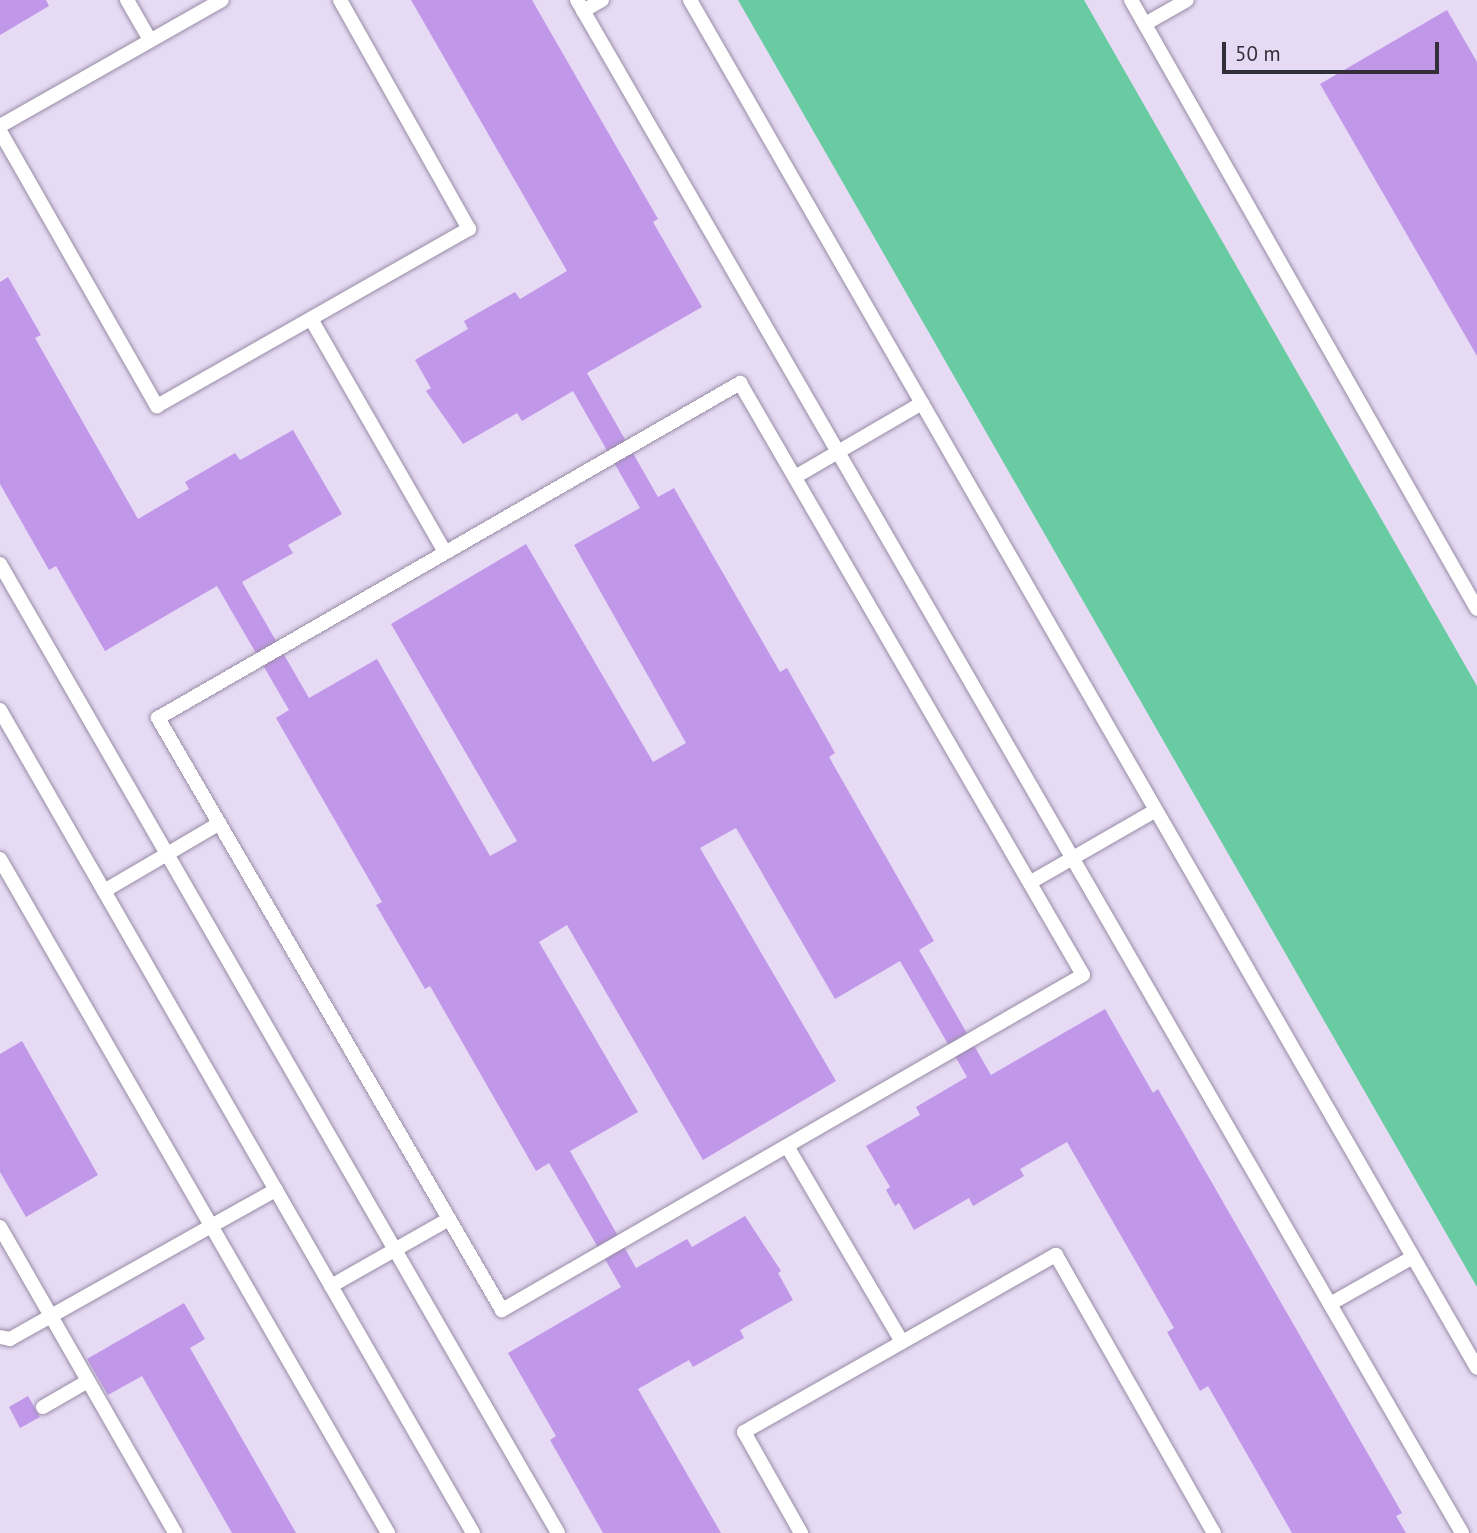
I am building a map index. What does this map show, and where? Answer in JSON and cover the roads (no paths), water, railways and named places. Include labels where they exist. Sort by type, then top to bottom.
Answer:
[{"type":"lane","points":[[127,0],[150,40]]},
{"type":"lane","points":[[222,0],[0,128],[157,406],[469,229],[340,0]]},
{"type":"lane","points":[[602,0],[580,6],[1462,1533]]},
{"type":"lane","points":[[690,0],[1477,1368]]},
{"type":"lane","points":[[1131,0],[1477,609]]},
{"type":"lane","points":[[1145,24],[1187,0]]},
{"type":"lane","points":[[311,319],[445,552]]},
{"type":"lane","points":[[740,383],[1083,975],[502,1310],[158,718],[445,552],[740,383]]},
{"type":"lane","points":[[795,477],[922,403]]},
{"type":"lane","points":[[0,564],[558,1533]]},
{"type":"lane","points":[[0,710],[473,1533]]},
{"type":"lane","points":[[1031,882],[1156,810]]},
{"type":"lane","points":[[104,891],[220,823]]},
{"type":"lane","points":[[0,859],[4,876],[211,1226],[388,1533]]},
{"type":"lane","points":[[788,1146],[902,1342]]},
{"type":"lane","points":[[0,1337],[10,1339],[276,1190]]},
{"type":"lane","points":[[331,1286],[449,1219]]},
{"type":"lane","points":[[0,1227],[175,1533]]},
{"type":"lane","points":[[801,1533],[744,1432],[1056,1255],[1214,1533]]},
{"type":"lane","points":[[1330,1304],[1413,1257]]},
{"type":"lane","points":[[43,1407],[88,1381]]}]
